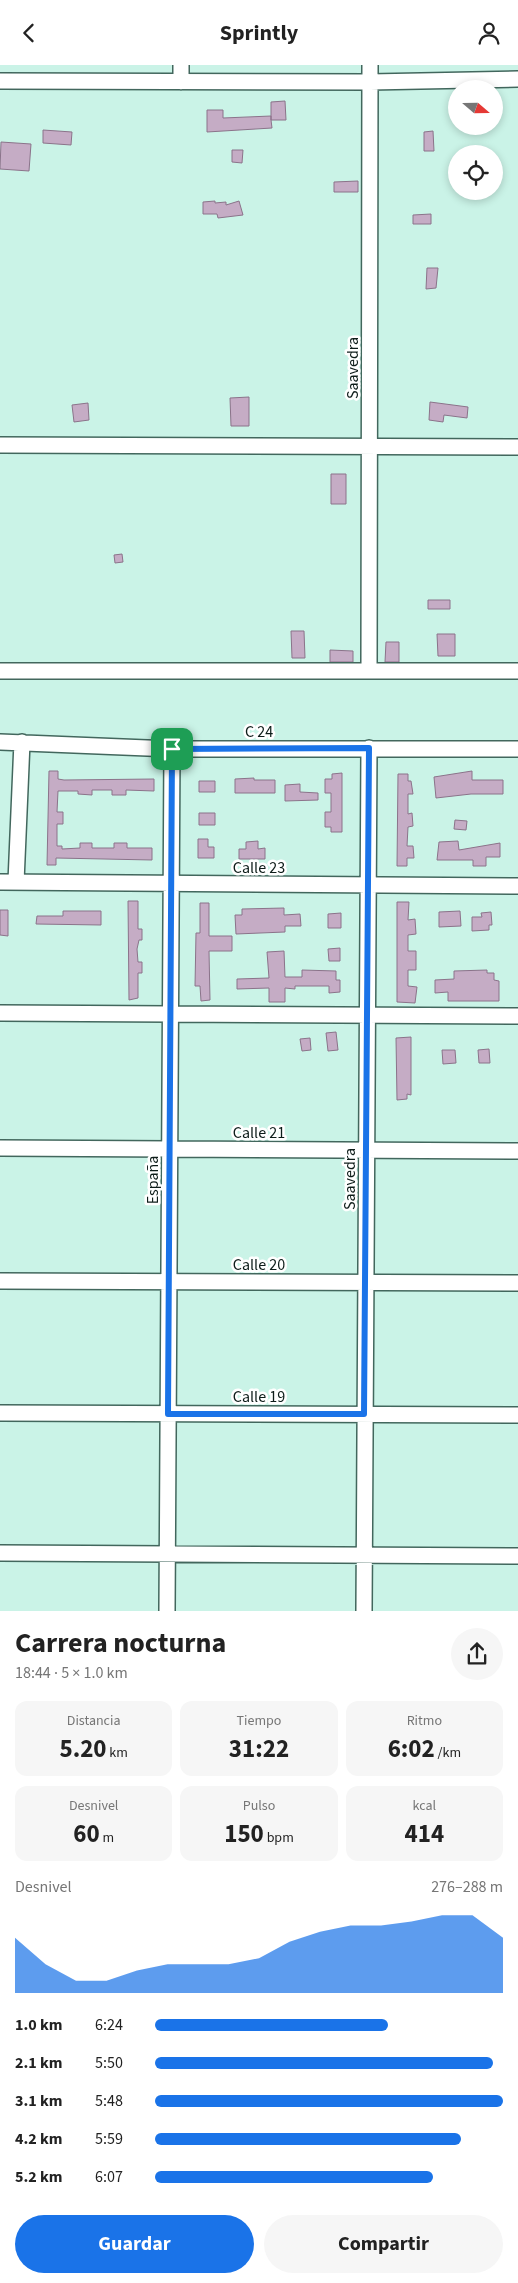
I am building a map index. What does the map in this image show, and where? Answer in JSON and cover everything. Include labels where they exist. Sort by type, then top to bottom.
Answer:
[{"type":"street","points":[[181,65],[181,82]]},
{"type":"street","name":"Saavedra","points":[[369,671],[370,65]]},
{"type":"street","points":[[0,81],[181,82],[518,79]]},
{"type":"street","points":[[0,445],[518,447]]},
{"type":"street","points":[[0,671],[518,671]]},
{"type":"street","name":"C 24","points":[[0,742],[172,749],[518,749]]},
{"type":"street","points":[[16,883],[22,742]]},
{"type":"street","name":"Saavedra","points":[[364,1611],[369,748]]},
{"type":"street","name":"España","points":[[167,1611],[172,749]]},
{"type":"street","name":"Calle 23","points":[[0,882],[518,886]]},
{"type":"street","points":[[0,1013],[518,1016]]},
{"type":"street","name":"Calle 21","points":[[0,1148],[518,1151]]},
{"type":"street","name":"Calle 20","points":[[0,1281],[518,1283]]},
{"type":"street","name":"Calle 19","points":[[0,1413],[518,1415]]},
{"type":"street","points":[[0,1553],[518,1556]]},
{"type":"building","points":[[285,101],[286,120],[271,120],[272,128],[207,132],[207,110],[223,110],[223,118],[271,116],[271,102]]},
{"type":"building","points":[[43,130],[72,132],[71,145],[43,143]]},
{"type":"building","points":[[433,131],[434,151],[424,151],[424,132]]},
{"type":"building","points":[[1,142],[31,144],[29,171],[0,169]]},
{"type":"building","points":[[232,150],[243,150],[242,163],[232,162]]},
{"type":"building","points":[[358,181],[358,192],[334,192],[334,182]]},
{"type":"building","points":[[215,201],[215,203],[226,202],[226,205],[239,201],[243,215],[218,218],[217,214],[203,214],[203,202]]},
{"type":"building","points":[[431,214],[431,224],[413,224],[413,215]]},
{"type":"building","points":[[427,268],[438,268],[436,288],[426,289]]},
{"type":"building","points":[[249,397],[249,426],[231,426],[230,398]]},
{"type":"building","points":[[430,402],[468,407],[467,418],[444,415],[443,422],[429,420]]},
{"type":"building","points":[[88,403],[89,420],[74,422],[72,405]]},
{"type":"building","points":[[331,474],[346,474],[346,504],[331,504]]},
{"type":"building","points":[[122,554],[123,562],[115,563],[114,555]]},
{"type":"building","points":[[428,600],[450,600],[450,609],[428,609]]},
{"type":"building","points":[[291,631],[304,631],[305,658],[292,658]]},
{"type":"building","points":[[437,634],[455,634],[455,656],[438,656]]},
{"type":"building","points":[[386,642],[399,642],[399,662],[385,662]]},
{"type":"building","points":[[330,650],[353,651],[353,662],[330,662]]},
{"type":"building","points":[[49,771],[58,771],[58,779],[64,780],[154,779],[154,791],[126,790],[126,795],[112,795],[112,790],[92,790],[92,795],[78,794],[78,791],[58,791],[57,812],[63,812],[63,824],[57,824],[57,846],[62,846],[62,849],[80,848],[80,843],[92,843],[92,848],[114,848],[114,843],[127,843],[127,848],[152,848],[152,860],[56,858],[56,865],[47,865]]},
{"type":"building","points":[[472,771],[472,780],[503,780],[503,794],[471,794],[436,798],[434,777]]},
{"type":"building","points":[[342,773],[342,832],[331,832],[331,827],[325,827],[325,812],[331,812],[331,793],[325,793],[325,779],[332,779],[332,774]]},
{"type":"building","points":[[398,774],[408,774],[408,781],[411,781],[413,794],[408,794],[408,814],[412,813],[413,826],[408,827],[407,846],[413,846],[414,858],[407,858],[407,866],[397,866]]},
{"type":"building","points":[[254,778],[254,780],[275,780],[275,793],[235,793],[235,779]]},
{"type":"building","points":[[199,781],[215,781],[215,792],[199,792]]},
{"type":"building","points":[[300,784],[300,792],[318,793],[318,800],[285,801],[285,785]]},
{"type":"building","points":[[199,813],[215,813],[215,825],[199,825]]},
{"type":"building","points":[[455,820],[467,821],[466,830],[454,829]]},
{"type":"building","points":[[198,839],[208,839],[208,847],[214,847],[214,858],[198,858]]},
{"type":"building","points":[[258,841],[258,849],[265,848],[265,859],[239,859],[239,849],[246,849],[246,842]]},
{"type":"building","points":[[458,841],[459,850],[500,843],[500,857],[486,857],[486,866],[473,866],[473,860],[437,860],[439,842]]},
{"type":"building","points":[[128,901],[138,901],[138,929],[142,929],[142,940],[139,940],[137,949],[138,962],[142,962],[142,973],[138,973],[138,998],[129,1000]]},
{"type":"building","points":[[397,902],[409,902],[408,920],[415,919],[416,934],[408,935],[408,951],[416,951],[416,970],[408,970],[408,986],[417,987],[415,1003],[397,1002]]},
{"type":"building","points":[[200,903],[209,903],[209,936],[232,936],[232,951],[209,951],[210,1000],[201,1001],[200,986],[195,986],[196,933],[200,933]]},
{"type":"building","points":[[284,908],[284,915],[300,914],[301,926],[285,926],[285,932],[236,934],[235,915],[242,915],[242,909]]},
{"type":"building","points":[[0,910],[8,910],[8,936],[0,935]]},
{"type":"building","points":[[63,911],[101,911],[101,925],[36,924],[37,916],[63,916]]},
{"type":"building","points":[[460,911],[461,926],[439,927],[439,912]]},
{"type":"building","points":[[491,912],[492,925],[489,925],[489,930],[472,931],[472,917],[482,917],[481,913]]},
{"type":"building","points":[[341,913],[341,928],[328,928],[328,914]]},
{"type":"building","points":[[340,948],[340,961],[329,961],[328,949]]},
{"type":"building","points":[[284,951],[285,977],[302,977],[302,970],[336,971],[336,980],[340,980],[340,992],[329,993],[329,986],[295,986],[295,989],[285,988],[285,1002],[269,1002],[269,988],[237,989],[237,979],[269,978],[267,952]]},
{"type":"building","points":[[487,970],[487,973],[494,973],[494,980],[499,981],[499,1001],[448,1001],[448,992],[435,993],[435,980],[454,979],[454,971]]},
{"type":"building","points":[[336,1032],[338,1050],[328,1051],[326,1033]]},
{"type":"building","points":[[411,1037],[411,1095],[407,1094],[407,1099],[397,1100],[396,1038]]},
{"type":"building","points":[[310,1038],[311,1050],[302,1051],[300,1039]]},
{"type":"building","points":[[489,1049],[490,1063],[479,1063],[478,1050]]},
{"type":"building","points":[[442,1050],[455,1050],[456,1063],[443,1064]]},
{"type":"route","points":[[369,748],[364,1414],[168,1414],[172,749],[369,748]]}]
